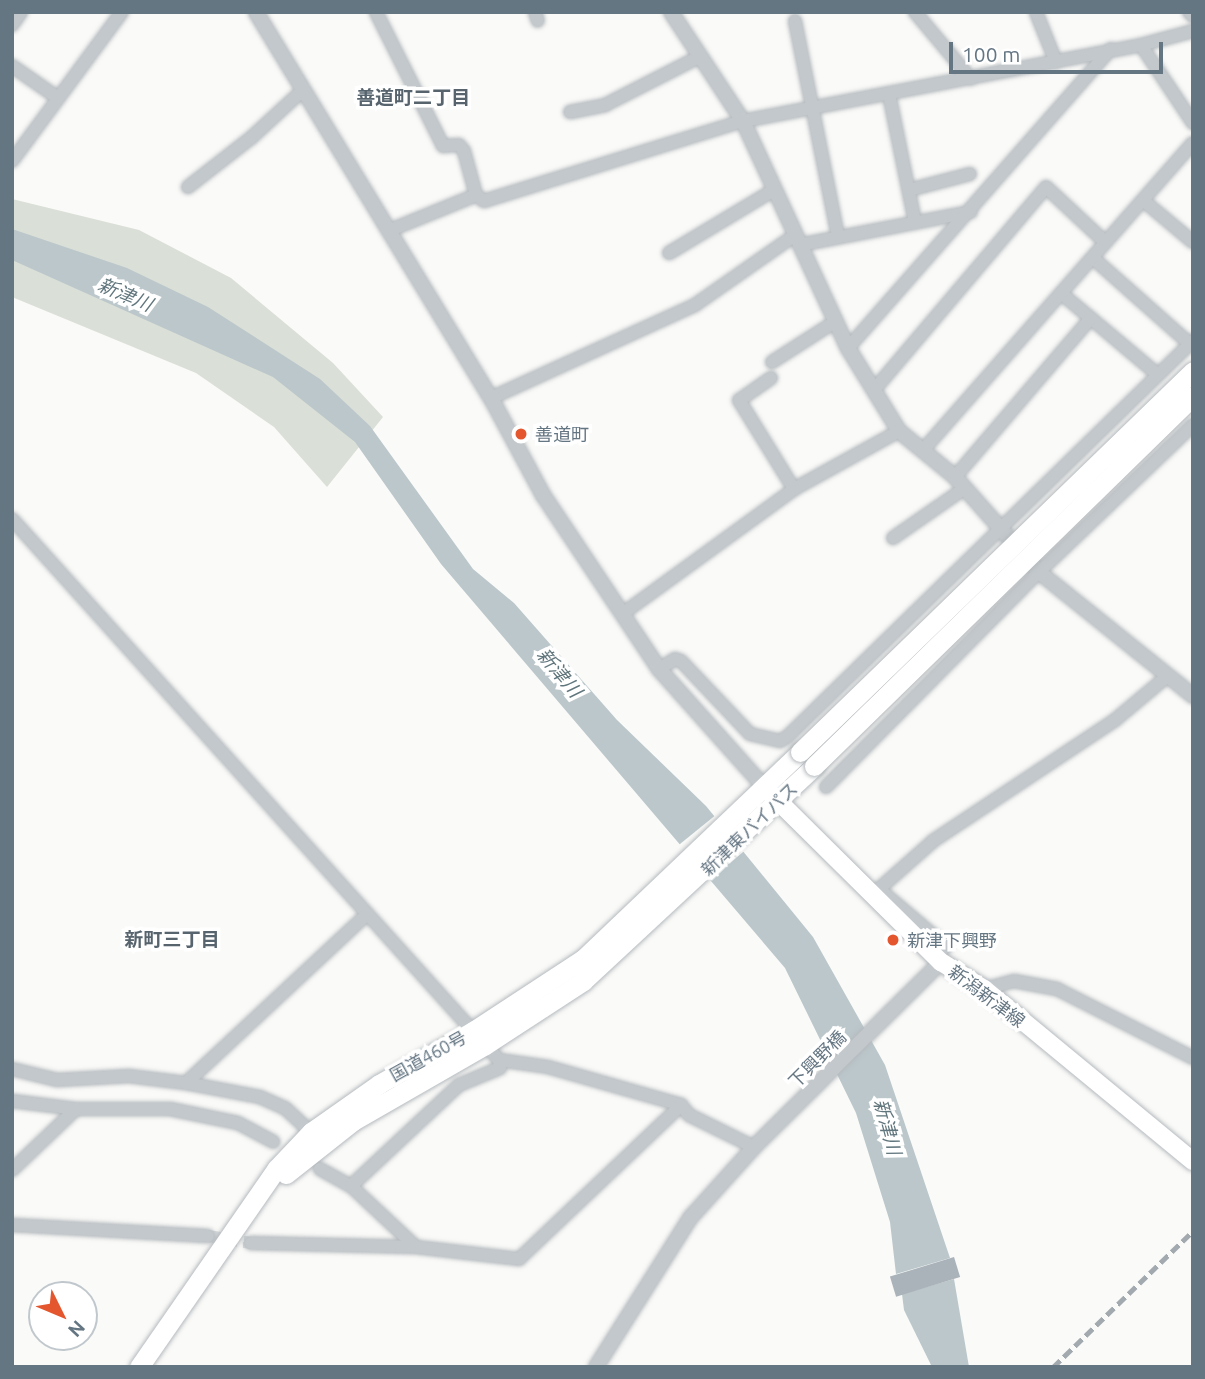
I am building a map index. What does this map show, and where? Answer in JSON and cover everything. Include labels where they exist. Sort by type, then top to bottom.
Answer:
[{"type":"highway","name":"新津東バイパス","points":[[771,795],[1193,371]]},
{"type":"highway","name":"新津東バイパス","points":[[807,759],[1193,396]]},
{"type":"highway","name":"国道460号","points":[[139,1367],[256,1200],[311,1132],[379,1084],[479,1038],[677,884],[771,795]]},
{"type":"highway","points":[[256,1200],[354,1121],[479,1038]]},
{"type":"main road","name":"新潟新津線","points":[[771,795],[938,959],[984,989],[1193,1161]]},
{"type":"street","points":[[12,25],[21,12]]},
{"type":"street","points":[[12,161],[122,12]]},
{"type":"street","points":[[256,12],[491,398],[542,495],[625,612],[659,669],[771,795]]},
{"type":"street","points":[[376,12],[443,146],[459,145],[464,150],[476,195],[484,201],[743,121],[971,79],[1111,48],[1142,45],[1193,31]]},
{"type":"street","points":[[670,12],[697,58],[743,121],[848,348],[899,430],[924,449],[965,488],[1039,572],[1165,678],[1193,696]]},
{"type":"street","points":[[915,12],[971,79]]},
{"type":"street","points":[[1036,12],[1056,62]]},
{"type":"street","points":[[795,20],[838,237]]},
{"type":"street","points":[[1142,45],[1193,123]]},
{"type":"street","points":[[848,348],[971,212],[1111,48]]},
{"type":"street","points":[[570,112],[605,105],[697,58]]},
{"type":"street","points":[[12,66],[58,98]]},
{"type":"street","points":[[188,187],[251,138],[302,90]]},
{"type":"street","points":[[889,94],[915,222]]},
{"type":"street","points":[[924,449],[1193,143]]},
{"type":"street","points":[[909,190],[970,174]]},
{"type":"street","points":[[874,390],[1046,187],[1105,242]]},
{"type":"street","points":[[669,253],[774,190]]},
{"type":"street","points":[[388,231],[476,195]]},
{"type":"street","points":[[1144,201],[1193,242]]},
{"type":"street","points":[[491,398],[695,305],[797,240],[838,237],[971,212]]},
{"type":"street","points":[[659,669],[675,659],[681,661],[750,734],[780,741],[1192,342],[1093,258]]},
{"type":"street","points":[[1062,294],[1157,374]]},
{"type":"street","points":[[954,477],[1091,318]]},
{"type":"street","points":[[772,362],[836,321]]},
{"type":"street","points":[[771,378],[739,400],[794,489]]},
{"type":"street","points":[[826,787],[1039,572],[1193,425]]},
{"type":"street","points":[[625,612],[794,489],[899,430]]},
{"type":"street","points":[[893,538],[965,488]]},
{"type":"street","points":[[12,519],[499,1060],[500,1068],[459,1085],[351,1186]]},
{"type":"street","points":[[938,959],[946,946],[878,889],[933,841],[1115,720],[1165,678]]},
{"type":"street","points":[[186,1083],[367,914]]},
{"type":"street","name":"下興野橋","points":[[596,1367],[615,1333],[691,1217],[754,1147],[878,1026],[938,959]]},
{"type":"street","points":[[984,989],[1014,981],[1057,989],[1193,1058]]},
{"type":"street","points":[[499,1060],[548,1067],[681,1105],[689,1115],[754,1147]]},
{"type":"street","points":[[12,1069],[57,1080],[129,1076],[186,1083],[260,1097],[285,1108],[311,1132]]},
{"type":"street","points":[[12,1101],[76,1109],[170,1109],[238,1124],[273,1142]]},
{"type":"street","points":[[251,1242],[416,1247],[519,1259],[681,1105]]},
{"type":"street","points":[[12,1170],[76,1109]]},
{"type":"street","points":[[320,1169],[351,1186],[416,1247]]},
{"type":"street","points":[[12,1225],[208,1236]]},
{"type":"shaded area","points":[[12,199],[139,230],[231,278],[333,363],[383,417],[327,487],[274,427],[196,373],[12,297]]},
{"type":"water","name":"新津川","points":[[12,229],[127,268],[208,307],[320,379],[370,426],[473,569],[514,603],[617,720],[706,806],[813,937],[885,1065],[950,1258],[896,1274],[890,1222],[856,1113],[785,968],[441,564],[355,442],[273,377],[12,260]]},
{"type":"water","points":[[954,1279],[969,1367],[932,1367],[904,1310],[902,1294]]},
{"type":"pier","points":[[717,814],[746,850],[706,882],[677,847]]},
{"type":"building","points":[[954,1257],[960,1277],[896,1297],[890,1277]]},
{"type":"tunnel","points":[[208,1236],[251,1243]]},
{"type":"railway","points":[[1053,1367],[1193,1231]]},
{"type":"place","name":"善道町","points":[[521,434]]},
{"type":"place","name":"新津下興野","points":[[893,940]]},
{"type":"district","name":"善道町二丁目","points":[[413,98]]},
{"type":"district","name":"新町三丁目","points":[[172,940]]}]
